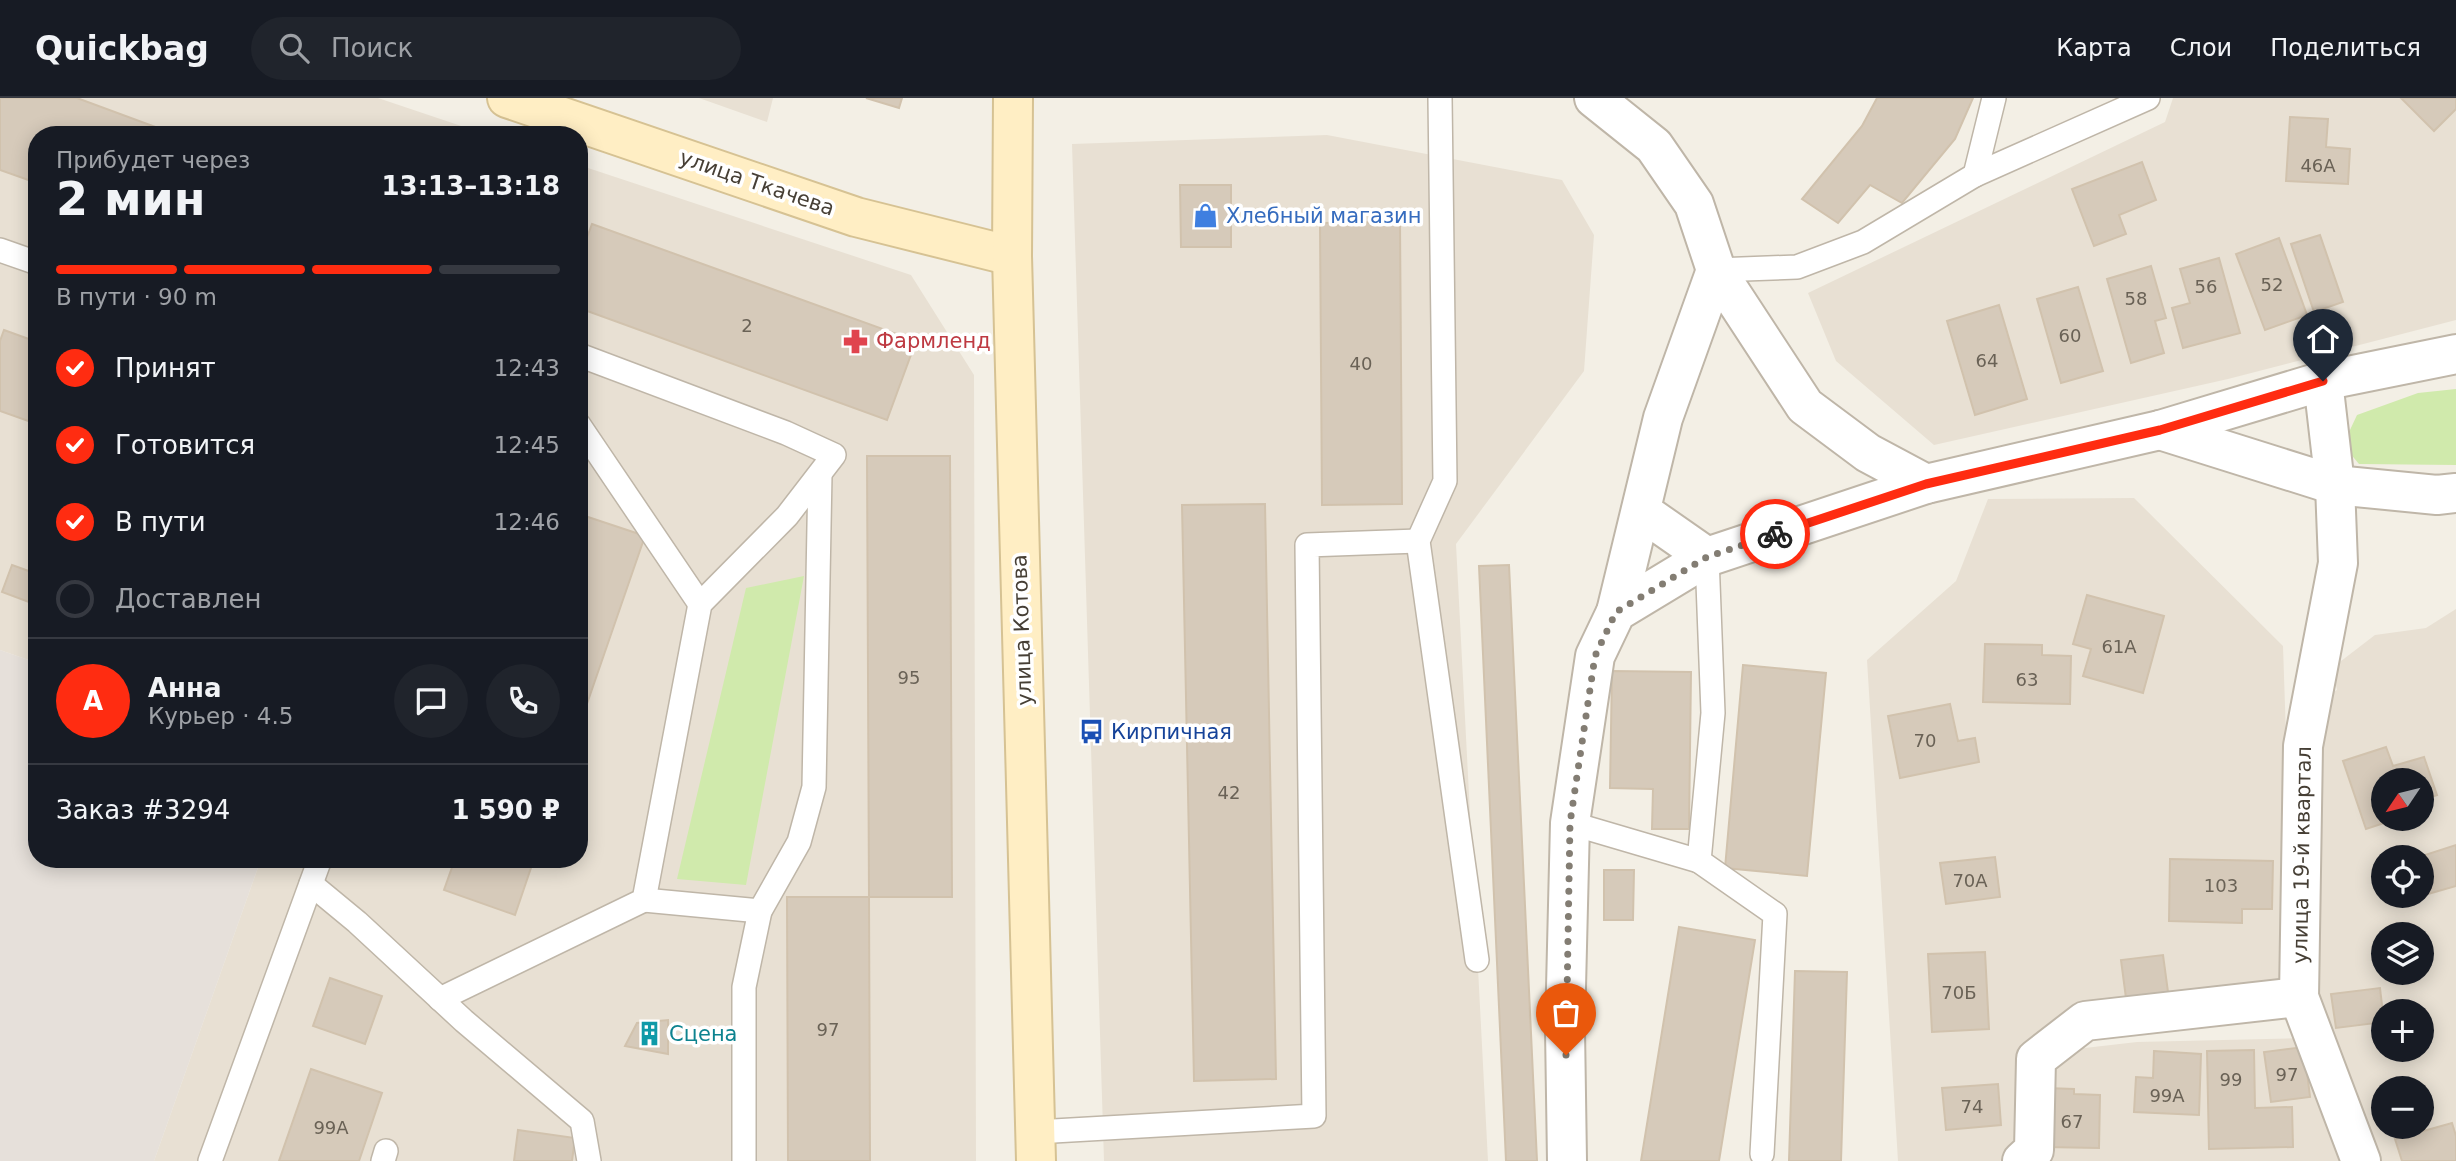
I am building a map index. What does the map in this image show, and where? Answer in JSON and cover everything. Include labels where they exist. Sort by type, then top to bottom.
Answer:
[{"type":"street","name":"улица Ткачева","points":[[507,98],[572,126]]},
{"type":"street","name":"улица Котова","points":[[1013,98],[1012,256],[1036,1147]]},
{"type":"street","points":[[1594,98],[1654,146],[1694,204],[1716,270],[1805,406],[1868,453],[1926,484]]},
{"type":"street","name":"улица Ткачева","points":[[588,132],[856,216],[1012,256]]},
{"type":"street","points":[[1567,1161],[1565,1029],[1570,823],[1595,656],[1616,612],[1663,418],[1716,270]]},
{"type":"street","points":[[1616,612],[1707,557],[1926,484],[2160,430],[2323,381],[2456,354]]},
{"type":"street","name":"улица 19-й квартал","points":[[2323,381],[2335,485],[2338,563],[2303,746],[2299,997],[2361,1161]]},
{"type":"street","points":[[2160,430],[2335,485],[2437,495],[2456,493]]},
{"type":"street","points":[[1641,511],[1707,557]]},
{"type":"street","points":[[2022,1161],[2034,1150],[2036,1059],[2085,1021],[2299,997]]},
{"type":"lane","points":[[1440,98],[1445,481],[1418,541],[1477,960]]},
{"type":"lane","points":[[1975,176],[1994,98]]},
{"type":"lane","points":[[1716,270],[1797,267],[1863,242],[1975,176],[2148,98]]},
{"type":"lane","points":[[0,250],[28,260]]},
{"type":"lane","points":[[588,358],[786,433],[834,455],[787,516],[700,604],[644,901]]},
{"type":"lane","points":[[588,438],[700,604]]},
{"type":"lane","points":[[744,1161],[744,986],[760,911],[799,842],[814,787],[820,474]]},
{"type":"lane","points":[[1036,1147],[1314,1116],[1307,545],[1418,541]]},
{"type":"lane","points":[[1699,862],[1713,713],[1707,557]]},
{"type":"lane","points":[[1570,823],[1699,862],[1775,914],[1762,1154]]},
{"type":"lane","points":[[209,1161],[317,868]]},
{"type":"lane","points":[[311,884],[582,1121],[589,1161]]},
{"type":"lane","points":[[440,999],[644,901],[760,911]]},
{"type":"shaded area","points":[[0,98],[378,98],[461,126],[28,126],[28,660],[0,650]]},
{"type":"shaded area","points":[[699,98],[773,98],[767,122]]},
{"type":"shaded area","points":[[2173,98],[2456,98],[2456,320],[2228,379],[1934,445],[1836,361],[1808,293],[2165,122]]},
{"type":"shaded area","points":[[1327,135],[1562,180],[1594,235],[1584,371],[1456,544],[1488,1161],[1104,1161],[1072,144]]},
{"type":"shaded area","points":[[588,168],[911,275],[974,375],[976,1161],[154,1161],[258,868],[588,868]]},
{"type":"shaded area","points":[[2134,498],[2283,646],[2288,796],[2281,987],[2062,1014],[2020,1054],[2025,1143],[2000,1161],[1898,1161],[1867,660],[1956,581],[1988,499]]},
{"type":"shaded area","points":[[2456,609],[2456,1161],[2378,1161],[2318,1017],[2312,735],[2319,699],[2337,690],[2332,668],[2375,635],[2426,628]]},
{"type":"shaded area","points":[[0,650],[28,660],[28,868],[258,868],[154,1161],[0,1161]]},
{"type":"shaded area","points":[[2307,1038],[2350,1161],[2034,1161],[2042,1081],[2076,1049],[2137,1042]]},
{"type":"green space","points":[[2456,389],[2456,465],[2359,464],[2343,445],[2357,415],[2418,393]]},
{"type":"green space","points":[[804,576],[746,885],[677,879],[746,588]]},
{"type":"building","points":[[0,98],[77,98],[153,126],[28,126],[28,180],[0,170]]},
{"type":"building","points":[[866,98],[902,98],[899,108]]},
{"type":"building","points":[[1877,98],[1973,98],[1955,139],[1902,203],[1870,185],[1838,223],[1802,199],[1862,126]]},
{"type":"building","points":[[2401,98],[2456,98],[2456,109],[2434,131]]},
{"type":"building","points":[[2290,117],[2328,119],[2326,147],[2350,149],[2348,184],[2286,181]]},
{"type":"building","points":[[2142,162],[2156,200],[2119,215],[2126,234],[2094,246],[2072,189]]},
{"type":"building","name":"Хлебный магазин","points":[[1180,185],[1231,185],[1231,247],[1181,247]]},
{"type":"building","points":[[1400,222],[1402,504],[1322,505],[1320,223]]},
{"type":"building","points":[[592,224],[916,341],[887,420],[588,311],[588,235]]},
{"type":"building","points":[[2320,235],[2343,302],[2314,312],[2291,244]]},
{"type":"building","points":[[2279,238],[2307,315],[2265,330],[2236,254]]},
{"type":"building","points":[[2219,258],[2240,333],[2183,348],[2172,308],[2190,303],[2180,269]]},
{"type":"building","points":[[2151,266],[2166,318],[2155,321],[2164,353],[2131,363],[2107,279]]},
{"type":"building","points":[[2078,287],[2103,371],[2061,383],[2037,299]]},
{"type":"building","points":[[1999,305],[2027,399],[1975,415],[1947,321]]},
{"type":"building","points":[[4,330],[28,339],[28,421],[0,411],[0,341]]},
{"type":"building","points":[[867,456],[950,456],[952,897],[869,897]]},
{"type":"building","points":[[1265,504],[1276,1079],[1194,1081],[1182,505]]},
{"type":"building","points":[[588,517],[645,536],[588,701]]},
{"type":"building","points":[[12,565],[28,571],[28,602],[2,592]]},
{"type":"building","points":[[1509,565],[1537,1161],[1506,1161],[1479,566]]},
{"type":"building","points":[[2087,595],[2164,616],[2143,693],[2083,676],[2091,649],[2073,644]]},
{"type":"building","points":[[1985,644],[2042,645],[2042,655],[2071,656],[2070,704],[1983,702]]},
{"type":"building","points":[[1743,665],[1826,673],[1807,876],[1725,868]]},
{"type":"building","points":[[1612,671],[1691,672],[1689,829],[1652,829],[1653,789],[1610,788]]},
{"type":"building","points":[[1950,704],[1958,741],[1975,738],[1979,762],[1900,778],[1888,716]]},
{"type":"building","points":[[2386,747],[2393,766],[2424,757],[2428,768],[2371,768],[2371,827],[2366,829],[2343,761]]},
{"type":"building","points":[[2456,845],[2456,886],[2434,892],[2434,852]]},
{"type":"building","points":[[1995,857],[2000,897],[1946,904],[1940,863]]},
{"type":"building","points":[[2170,859],[2273,861],[2272,909],[2242,909],[2242,923],[2169,921]]},
{"type":"building","points":[[452,868],[531,868],[515,915],[444,890]]},
{"type":"building","points":[[1604,870],[1634,870],[1633,920],[1604,920]]},
{"type":"building","points":[[787,897],[869,897],[870,1161],[788,1161]]},
{"type":"building","points":[[1679,927],[1755,940],[1719,1161],[1641,1161]]},
{"type":"building","points":[[1985,952],[1989,1029],[1932,1032],[1928,954]]},
{"type":"building","points":[[2163,955],[2168,992],[2126,998],[2121,960]]},
{"type":"building","points":[[1795,971],[1847,972],[1841,1161],[1789,1161]]},
{"type":"building","points":[[330,978],[382,996],[365,1044],[313,1026]]},
{"type":"building","points":[[2380,988],[2381,999],[2371,999],[2371,1024],[2336,1028],[2331,994]]},
{"type":"building","name":"Сцена","points":[[668,1020],[668,1054],[625,1046],[637,1023]]},
{"type":"building","points":[[2304,1047],[2310,1097],[2271,1102],[2264,1052]]},
{"type":"building","points":[[2254,1050],[2255,1108],[2292,1107],[2293,1147],[2209,1149],[2207,1051]]},
{"type":"building","points":[[2154,1051],[2201,1054],[2199,1115],[2134,1112],[2136,1077],[2153,1078]]},
{"type":"building","points":[[311,1069],[382,1093],[359,1161],[279,1161]]},
{"type":"building","points":[[1998,1084],[2001,1125],[1946,1130],[1942,1088]]},
{"type":"building","points":[[2046,1088],[2074,1089],[2074,1094],[2100,1095],[2099,1148],[2045,1147]]},
{"type":"building","points":[[2452,1123],[2456,1136],[2456,1161],[2402,1161],[2395,1139],[2434,1139],[2434,1128]]},
{"type":"building","points":[[518,1130],[575,1138],[572,1161],[514,1161]]},
{"type":"way so far","points":[[1566,1055],[1570,823],[1595,656],[1616,612],[1707,557],[1775,534]]},
{"type":"place","name":"Хлебный магазин","points":[[1206,216]]},
{"type":"place","name":"Фармленд","points":[[856,341]]},
{"type":"place","name":"Кирпичная","points":[[1091,732]]},
{"type":"place","name":"Сцена","points":[[649,1034]]},
{"type":"route","points":[[1775,534],[1926,484],[2160,430],[2323,381]]}]
